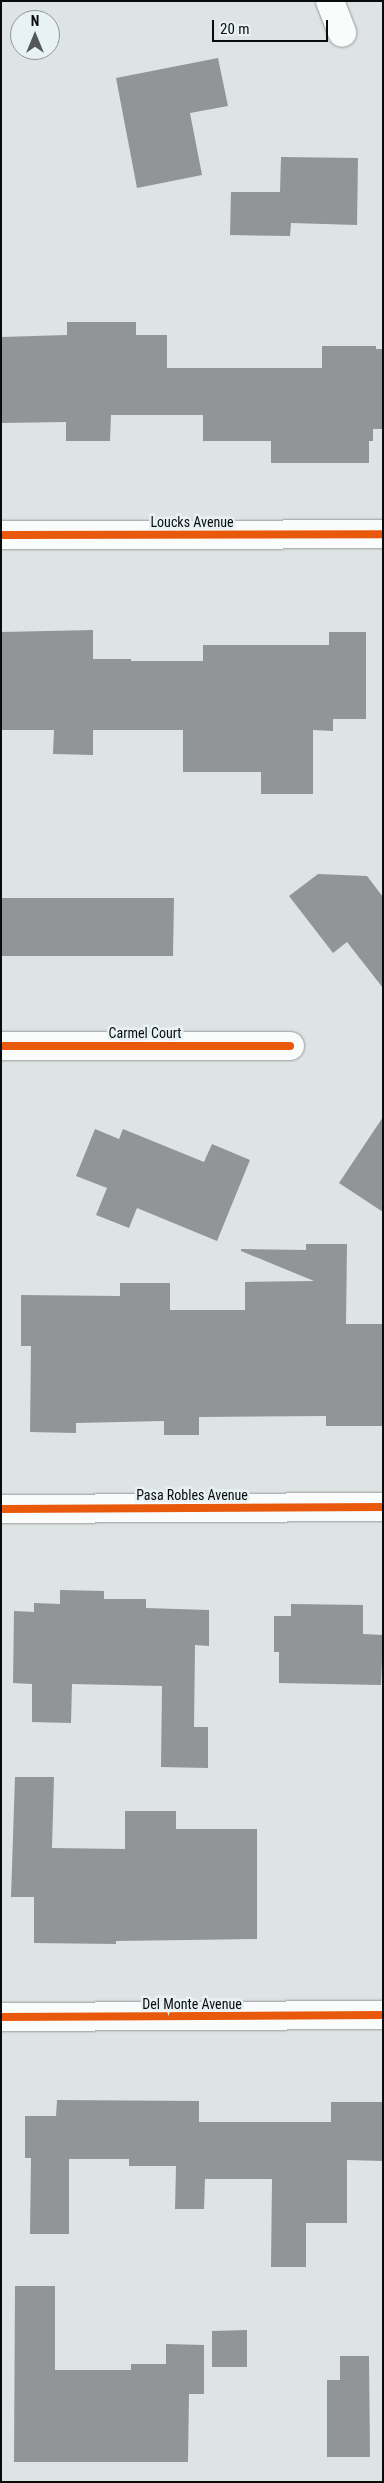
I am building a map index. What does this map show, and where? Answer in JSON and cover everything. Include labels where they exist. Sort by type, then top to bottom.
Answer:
[{"type":"street","points":[[330,1],[342,33]]},
{"type":"street","name":"Loucks Avenue","points":[[1,535],[383,534]]},
{"type":"street","name":"Carmel Court","points":[[1,1046],[290,1046]]},
{"type":"street","name":"Pasa Robles Avenue","points":[[1,1509],[383,1507]]},
{"type":"street","name":"Del Monte Avenue","points":[[1,2017],[383,2015]]},
{"type":"building","points":[[218,58],[228,106],[190,113],[202,175],[137,188],[116,78]]},
{"type":"building","points":[[281,157],[358,158],[357,225],[291,223],[290,236],[230,235],[231,192],[280,192]]},
{"type":"building","points":[[67,322],[136,322],[136,335],[167,335],[167,368],[322,368],[322,346],[376,346],[376,349],[383,349],[383,429],[373,429],[373,441],[369,441],[369,463],[271,463],[271,441],[203,441],[203,415],[111,415],[110,441],[66,441],[66,422],[1,423],[1,337],[67,335]]},
{"type":"building","points":[[93,630],[93,659],[131,659],[131,661],[203,661],[203,645],[329,645],[329,632],[366,632],[366,719],[333,719],[333,731],[313,730],[313,794],[261,794],[261,772],[183,772],[183,730],[93,730],[93,755],[53,754],[54,730],[1,730],[1,632]]},
{"type":"building","points":[[318,874],[367,876],[383,897],[383,988],[347,942],[333,953],[289,896]]},
{"type":"building","points":[[1,898],[174,898],[173,956],[1,956]]},
{"type":"building","points":[[383,1117],[383,1212],[339,1183]]},
{"type":"building","points":[[95,1129],[119,1139],[123,1129],[204,1162],[212,1144],[250,1160],[217,1241],[137,1208],[129,1228],[96,1215],[107,1188],[76,1176]]},
{"type":"building","points":[[306,1244],[347,1244],[346,1324],[383,1324],[383,1426],[326,1426],[326,1416],[199,1417],[199,1435],[164,1435],[164,1421],[76,1423],[76,1433],[30,1432],[31,1346],[21,1346],[21,1295],[120,1296],[120,1283],[170,1283],[170,1310],[245,1310],[245,1282],[314,1281],[241,1251],[241,1249],[306,1250]]},
{"type":"building","points":[[60,1590],[104,1591],[104,1599],[146,1599],[146,1608],[209,1610],[209,1646],[195,1645],[194,1727],[208,1727],[208,1768],[161,1767],[162,1686],[72,1684],[71,1723],[32,1722],[32,1684],[13,1683],[14,1611],[34,1612],[34,1603],[60,1604]]},
{"type":"building","points":[[291,1604],[363,1605],[363,1634],[383,1635],[381,1685],[279,1683],[279,1652],[274,1652],[274,1616],[291,1616]]},
{"type":"building","points":[[15,1777],[54,1777],[52,1848],[125,1849],[125,1811],[176,1811],[176,1829],[257,1829],[257,1939],[116,1941],[116,1944],[34,1943],[34,1897],[11,1897]]},
{"type":"building","points":[[57,2100],[199,2101],[199,2122],[331,2122],[331,2102],[383,2102],[383,2161],[347,2160],[347,2223],[306,2223],[306,2267],[271,2267],[272,2179],[205,2179],[204,2209],[175,2209],[176,2166],[129,2166],[129,2159],[69,2159],[69,2234],[30,2234],[31,2158],[25,2158],[25,2116],[56,2116]]},
{"type":"building","points":[[15,2286],[55,2286],[55,2370],[131,2370],[131,2364],[166,2364],[166,2344],[204,2345],[204,2394],[189,2394],[188,2462],[14,2462]]},
{"type":"building","points":[[247,2330],[247,2367],[212,2367],[212,2331]]},
{"type":"building","points":[[340,2356],[369,2356],[370,2457],[327,2457],[327,2380],[340,2380]]},
{"type":"cycle path","points":[[1,535],[383,534]]},
{"type":"cycle path","points":[[1,1046],[290,1046]]},
{"type":"cycle path","points":[[1,1509],[383,1507]]},
{"type":"cycle path","points":[[1,2017],[383,2015]]}]
